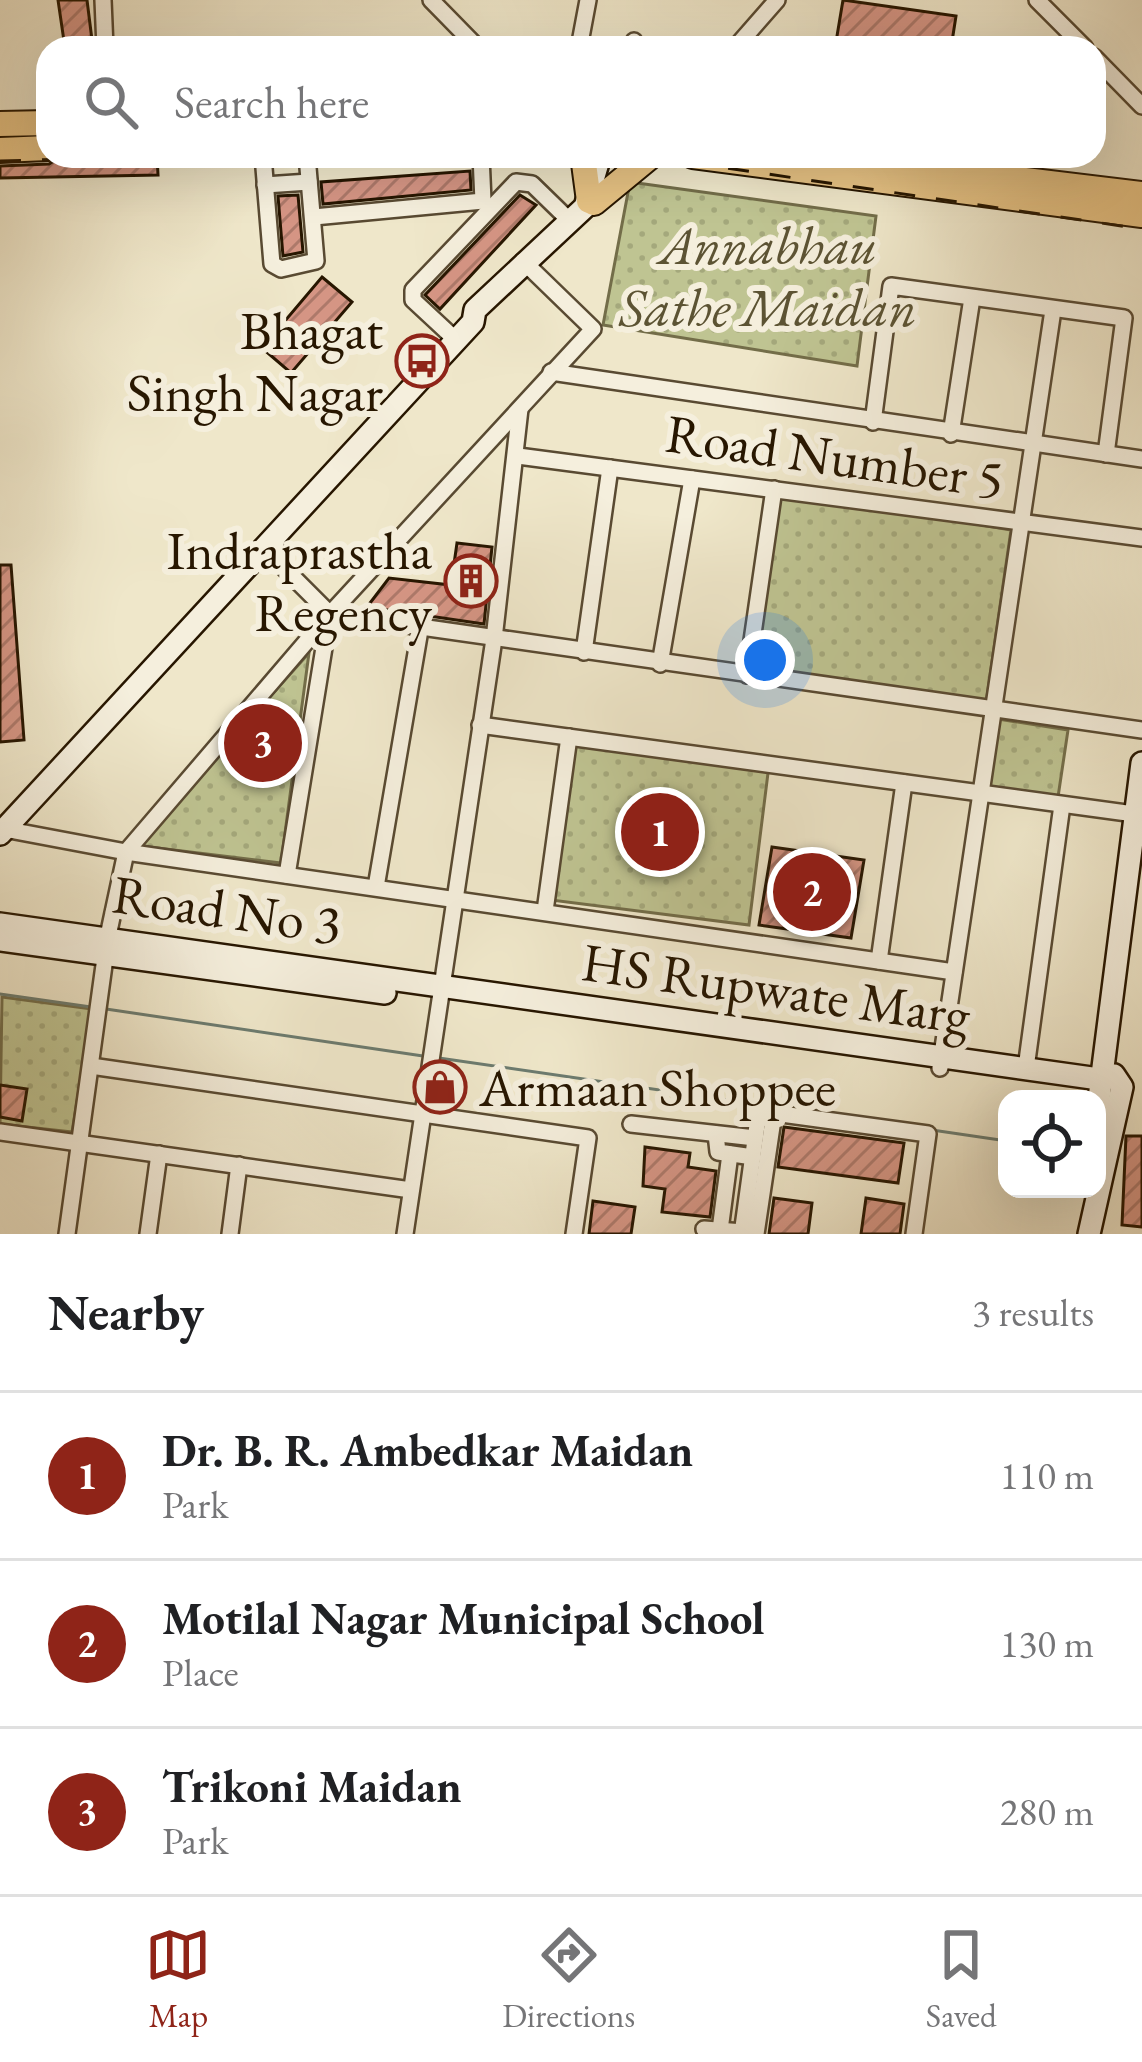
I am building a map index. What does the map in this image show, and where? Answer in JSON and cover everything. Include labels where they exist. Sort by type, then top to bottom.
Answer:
[{"type":"main road","points":[[0,124],[36,123]]},
{"type":"main road","points":[[586,168],[592,202],[636,168]]},
{"type":"main road","points":[[784,168],[1142,215]]},
{"type":"main road","points":[[926,168],[1142,194]]},
{"type":"street","points":[[103,0],[105,36]]},
{"type":"street","points":[[431,0],[466,36]]},
{"type":"street","points":[[581,36],[588,0]]},
{"type":"street","points":[[746,36],[777,0]]},
{"type":"street","points":[[1037,0],[1073,36]]},
{"type":"street","points":[[1106,69],[1142,106]]},
{"type":"street","points":[[264,168],[276,268],[316,261],[308,168]]},
{"type":"street","points":[[482,168],[486,205]]},
{"type":"street","points":[[2,831],[473,322],[475,310],[592,202],[600,168]]},
{"type":"street","points":[[456,340],[411,294],[486,205],[520,180],[532,184],[569,220]]},
{"type":"street","points":[[265,185],[309,182]]},
{"type":"street","points":[[527,264],[592,202]]},
{"type":"street","points":[[314,217],[486,205]]},
{"type":"street","points":[[67,1234],[99,995],[126,852],[330,614],[593,329],[527,264]]},
{"type":"street","points":[[873,422],[891,286],[1124,318],[1106,454]]},
{"type":"street","points":[[951,434],[972,298]]},
{"type":"street","points":[[940,1062],[1053,310]]},
{"type":"street","points":[[551,372],[1142,459]]},
{"type":"street","points":[[405,1234],[494,639],[520,409]]},
{"type":"street","name":"Road Number 5","points":[[518,456],[1142,538]]},
{"type":"street","points":[[584,652],[610,468]]},
{"type":"street","points":[[660,664],[692,479]]},
{"type":"street","points":[[747,675],[775,489]]},
{"type":"street","points":[[266,550],[330,614],[420,631],[1142,730]]},
{"type":"street","points":[[287,874],[330,614]]},
{"type":"street","points":[[376,887],[420,631]]},
{"type":"street","points":[[480,725],[980,793],[1140,821]]},
{"type":"street","points":[[545,911],[568,737]]},
{"type":"street","points":[[1106,1127],[1111,1039],[1140,821],[1142,763]]},
{"type":"street","points":[[879,961],[904,783]]},
{"type":"street","points":[[1037,1074],[1062,805]]},
{"type":"street","points":[[2,831],[954,972]]},
{"type":"street","name":"Road No 3","points":[[0,924],[107,945],[439,993]]},
{"type":"street","points":[[0,940],[107,945]]},
{"type":"street","name":"HS Rupwate Marg","points":[[439,993],[1037,1074],[1142,1097]]},
{"type":"street","points":[[91,1066],[588,1138],[574,1234]]},
{"type":"street","points":[[757,1179],[753,1157],[759,1111],[928,1134],[914,1234]]},
{"type":"street","points":[[730,1154],[712,1230],[747,1233],[774,1113]]},
{"type":"street","points":[[631,1124],[755,1138]]},
{"type":"street","points":[[0,1132],[411,1190]]},
{"type":"street","points":[[716,1134],[715,1149],[753,1157]]},
{"type":"street","points":[[148,1234],[159,1154]]},
{"type":"street","points":[[230,1234],[239,1165]]},
{"type":"street","points":[[1076,1234],[1082,1198]]},
{"type":"street","points":[[1089,1234],[1095,1198]]},
{"type":"green space","name":"Annabhau Sathe Maidan","points":[[630,182],[876,216],[857,366],[603,325]]},
{"type":"green space","points":[[775,490],[1011,530],[986,703],[755,669]]},
{"type":"green space","points":[[309,653],[281,863],[133,845],[149,832]]},
{"type":"green space","points":[[998,719],[1068,730],[1058,797],[987,786]]},
{"type":"green space","points":[[572,738],[769,765],[749,925],[551,900]]},
{"type":"green space","points":[[2,997],[92,1009],[72,1132],[0,1124]]},
{"type":"building","points":[[58,0],[87,0],[92,36],[63,36]]},
{"type":"building","points":[[843,0],[956,16],[953,36],[837,36]]},
{"type":"building","points":[[0,166],[158,168],[158,175],[0,178]]},
{"type":"building","points":[[470,171],[471,190],[323,204],[321,182]]},
{"type":"building","points":[[298,195],[303,252],[283,256],[278,196]]},
{"type":"building","points":[[520,195],[536,205],[440,309],[425,295]]},
{"type":"building","points":[[322,277],[352,302],[291,373],[262,348]]},
{"type":"building","name":"Indraprastha Regency","points":[[457,543],[492,547],[484,624],[367,607],[389,578],[451,585]]},
{"type":"building","points":[[0,565],[11,565],[24,740],[0,742]]},
{"type":"building","points":[[772,847],[864,860],[851,938],[759,925]]},
{"type":"building","points":[[0,1085],[27,1089],[22,1121],[0,1117]]},
{"type":"building","points":[[784,1127],[904,1143],[898,1183],[778,1167]]},
{"type":"building","points":[[1126,1136],[1142,1136],[1142,1227],[1122,1225]]},
{"type":"building","points":[[645,1147],[690,1153],[688,1167],[716,1171],[710,1217],[662,1212],[665,1189],[643,1186]]},
{"type":"building","points":[[774,1198],[812,1203],[808,1234],[769,1234]]},
{"type":"building","points":[[866,1198],[904,1204],[900,1234],[861,1234]]},
{"type":"building","points":[[593,1201],[635,1207],[631,1234],[589,1234]]},
{"type":"waterway","points":[[0,994],[91,1007]]},
{"type":"waterway","points":[[106,1009],[423,1056]]},
{"type":"waterway","points":[[439,1058],[756,1104]]},
{"type":"waterway","points":[[932,1130],[998,1140]]},
{"type":"railway","points":[[0,161],[36,160]]},
{"type":"railway","points":[[727,168],[1142,229]]},
{"type":"place","name":"Bhagat Singh Nagar","points":[[422,361]]},
{"type":"place","name":"Indraprastha Regency","points":[[471,581]]},
{"type":"place","name":"Trikoni Maidan","points":[[263,743]]},
{"type":"place","name":"Dr. B. R. Ambedkar Maidan","points":[[660,832]]},
{"type":"place","name":"Motilal Nagar Municipal School","points":[[812,892]]},
{"type":"place","name":"Armaan Shoppee","points":[[440,1087]]}]
